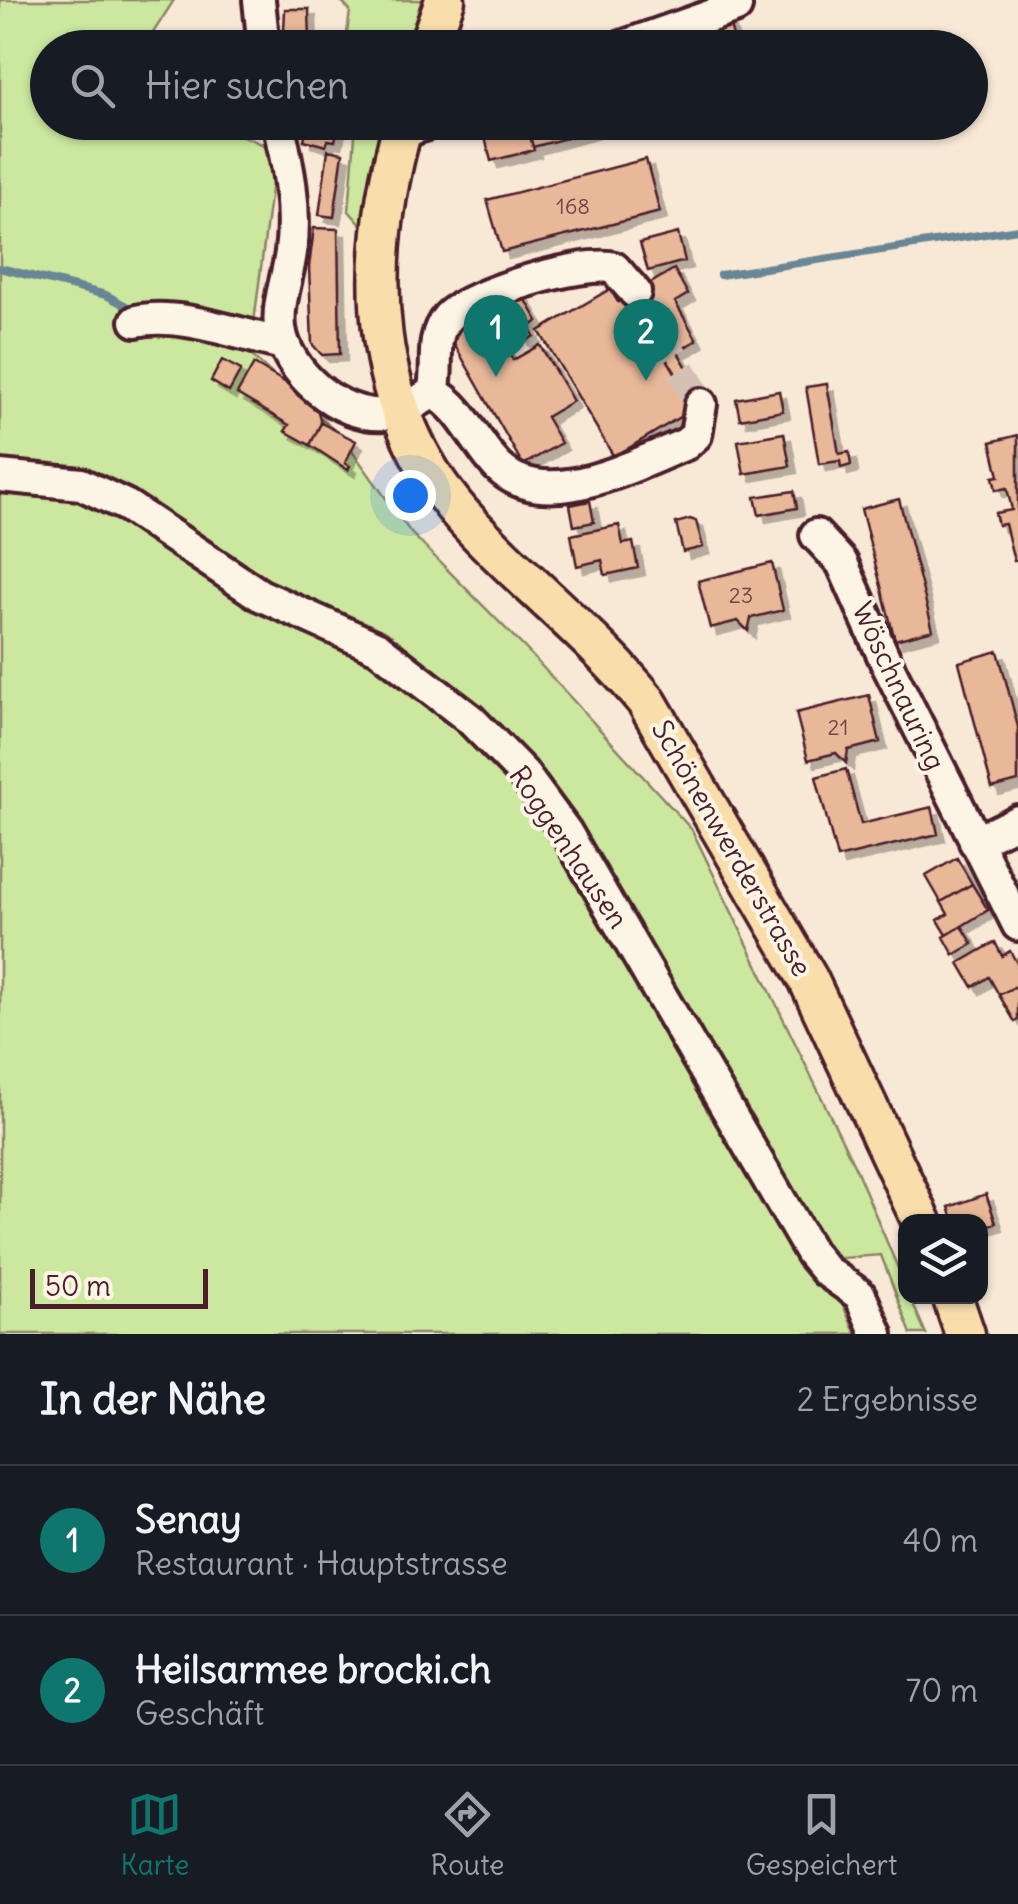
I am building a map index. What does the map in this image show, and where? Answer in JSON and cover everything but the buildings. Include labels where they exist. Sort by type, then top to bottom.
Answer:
[{"type":"main road","points":[[434,30],[445,0]]},
{"type":"main road","name":"Schönenwerderstrasse","points":[[408,140],[385,219],[380,314],[386,374],[417,453],[471,526],[615,663],[682,756],[808,978],[918,1214]]},
{"type":"main road","points":[[955,1304],[965,1334]]},
{"type":"street","points":[[259,0],[262,30]]},
{"type":"street","points":[[670,30],[736,7]]},
{"type":"street","points":[[281,140],[294,207],[280,314],[290,361],[328,396],[366,413],[398,412],[433,392]]},
{"type":"street","points":[[433,392],[439,331],[458,308],[532,280],[596,265],[614,268],[635,292]]},
{"type":"street","points":[[136,321],[162,315],[180,317],[198,326],[284,344]]},
{"type":"street","points":[[433,392],[468,425],[495,465],[519,480],[547,487],[588,480],[686,444],[696,436],[701,404]]},
{"type":"street","name":"Roggenhausen","points":[[0,476],[81,484],[127,506],[260,595],[378,648],[470,720],[522,772],[566,832],[811,1253],[826,1271],[860,1294],[877,1334]]},
{"type":"street","name":"Wöschnauring","points":[[816,534],[842,563],[1018,925]]},
{"type":"street","points":[[975,842],[1018,821]]},
{"type":"green space","points":[[0,0],[174,0],[155,30],[30,30],[30,140],[252,140],[276,150],[250,354],[342,437],[411,533],[525,648],[692,830],[857,1171],[898,1268],[898,1300],[881,1255],[802,1261],[841,1301],[856,1334],[0,1334]]},
{"type":"green space","points":[[340,0],[422,0],[411,30],[347,30],[350,11]]},
{"type":"green space","points":[[355,140],[382,140],[363,227],[349,211]]},
{"type":"green space","points":[[900,1304],[913,1304],[926,1334],[911,1334]]},
{"type":"waterway","points":[[720,275],[1018,229]]},
{"type":"waterway","points":[[0,268],[106,295],[132,309]]},
{"type":"tunnel","points":[[635,292],[701,404]]},
{"type":"place","name":"Senay","points":[[496,377]]},
{"type":"place","name":"Heilsarmee brocki.ch","points":[[646,381]]}]
